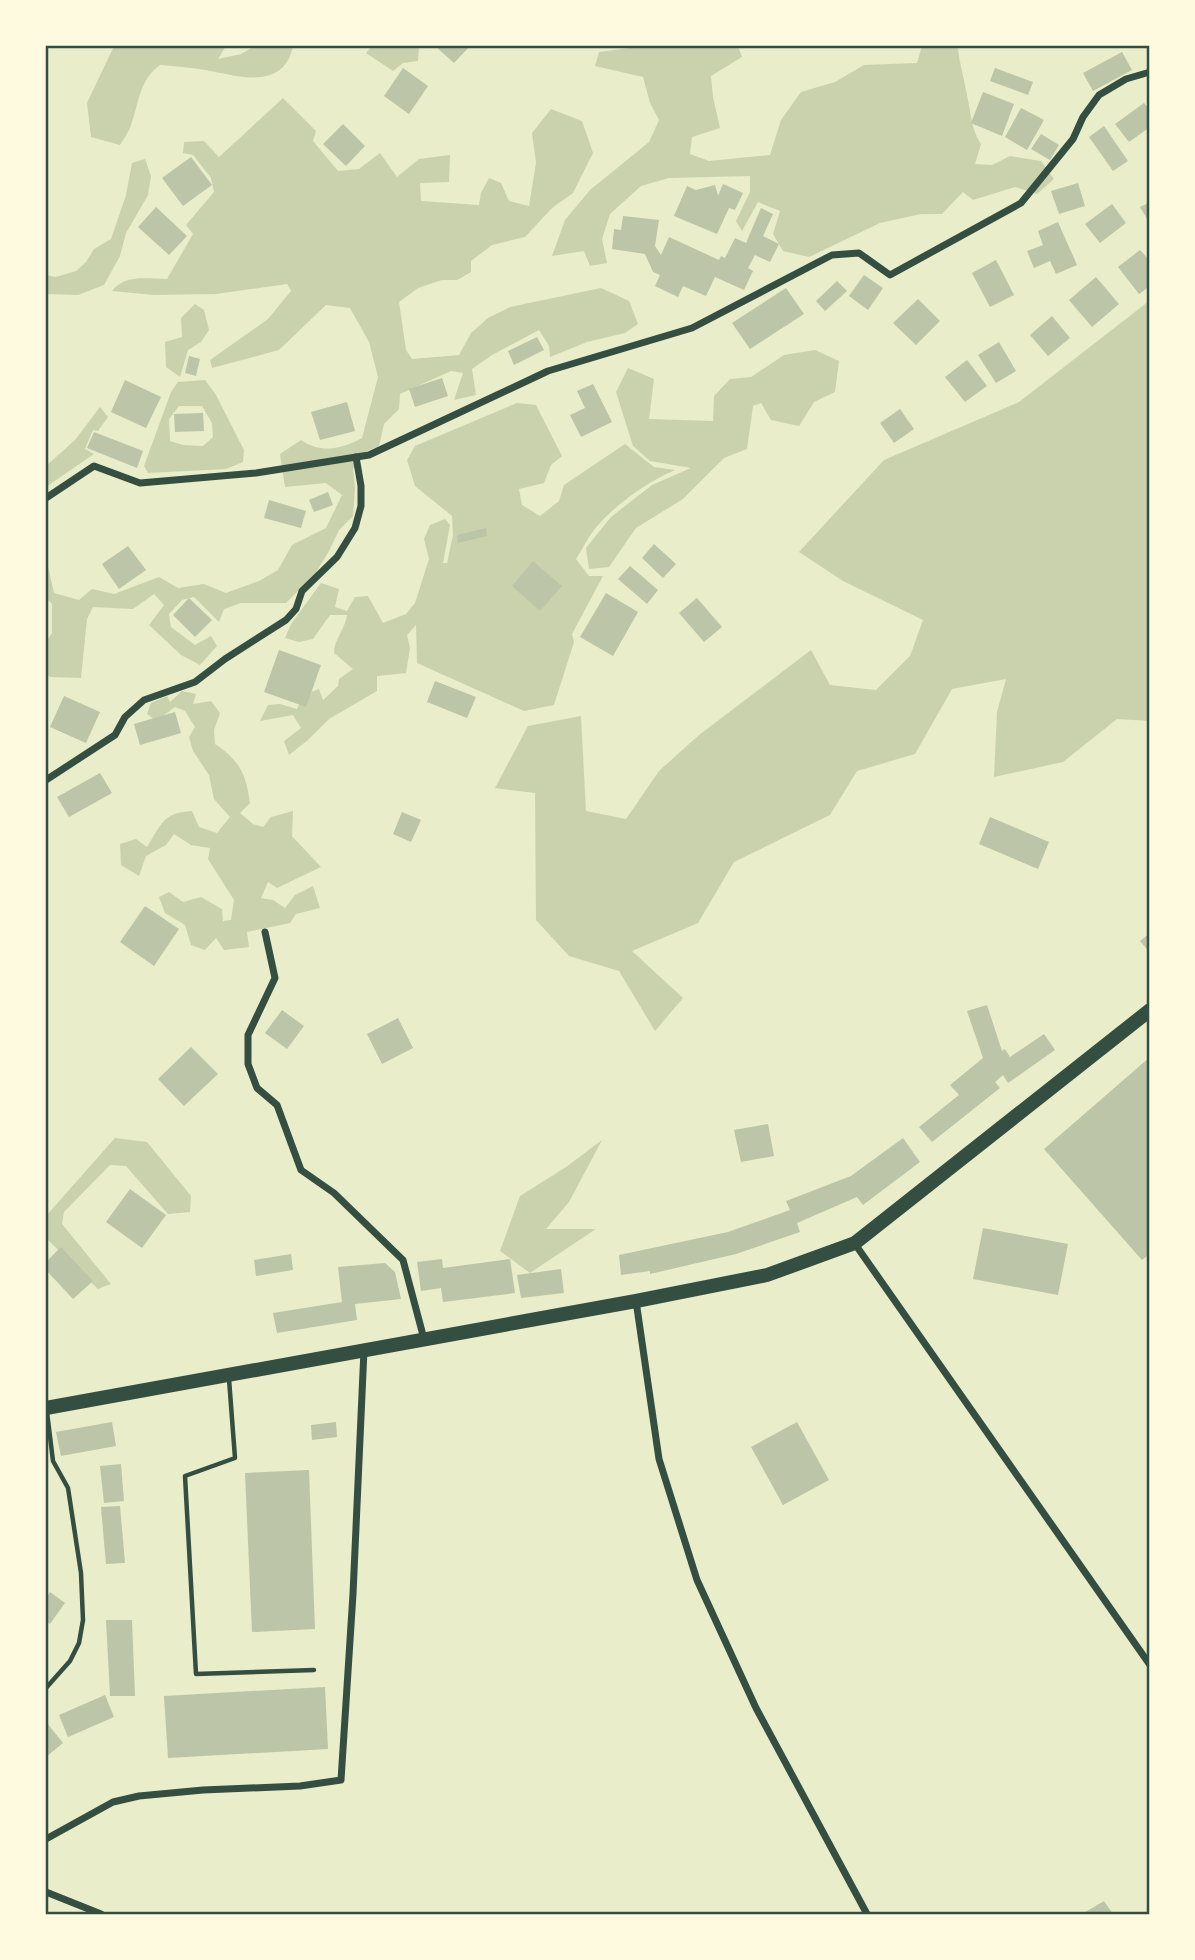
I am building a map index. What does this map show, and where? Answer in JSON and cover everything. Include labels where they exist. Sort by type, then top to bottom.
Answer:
[{"type":"highway","points":[[46,1408],[768,1275],[855,1243],[1150,1010]]},
{"type":"street","points":[[46,498],[94,466],[140,483],[256,473],[369,455],[548,371],[692,328],[832,256],[859,253],[890,275],[1021,203],[1073,139],[1083,117],[1099,95],[1126,79],[1150,72]]},
{"type":"street","points":[[46,780],[115,735],[125,717],[144,700],[195,682],[291,615],[302,591],[337,557],[355,528],[361,506],[356,457]]},
{"type":"street","points":[[265,932],[275,978],[248,1035],[248,1064],[257,1088],[277,1105],[301,1170],[334,1193],[403,1260],[424,1340]]},
{"type":"street","points":[[855,1243],[1150,1665]]},
{"type":"street","points":[[636,1301],[659,1459],[697,1580],[756,1708],[867,1914]]},
{"type":"street","points":[[46,1839],[113,1802],[139,1796],[300,1786],[341,1780],[364,1350]]},
{"type":"street","points":[[46,1892],[101,1914]]},
{"type":"lane","points":[[229,1375],[235,1458],[185,1476],[196,1674],[314,1670]]},
{"type":"lane","points":[[46,1408],[53,1461],[68,1488],[81,1573],[83,1620],[79,1643],[70,1661],[46,1688]]},
{"type":"green space","points":[[114,46],[226,46],[218,59],[241,54],[255,46],[293,46],[279,71],[268,76],[241,77],[160,65],[144,85],[130,128],[120,145],[91,137],[87,103]]},
{"type":"green space","points":[[372,46],[419,46],[418,61],[403,63],[393,71],[366,53]]},
{"type":"green space","points":[[630,46],[738,46],[742,57],[711,76],[720,128],[692,137],[690,154],[709,161],[770,155],[781,120],[801,92],[835,82],[864,65],[917,63],[922,46],[958,46],[972,121],[981,144],[975,164],[992,165],[1010,156],[1041,161],[1054,179],[1037,194],[1015,187],[973,200],[963,192],[942,214],[921,214],[880,223],[809,257],[783,251],[773,234],[780,211],[758,202],[742,231],[736,221],[750,192],[750,176],[669,178],[641,186],[610,214],[602,239],[607,263],[590,266],[584,251],[552,256],[565,220],[590,190],[649,142],[659,120],[650,103],[643,77],[595,66],[599,52]]},
{"type":"green space","points":[[283,98],[316,131],[313,141],[338,171],[359,169],[380,153],[397,177],[419,159],[450,155],[449,182],[420,183],[421,201],[479,205],[481,193],[489,178],[501,183],[509,201],[529,206],[536,163],[532,133],[551,109],[582,121],[593,153],[573,193],[552,208],[525,237],[492,245],[471,261],[471,272],[457,280],[442,280],[418,288],[399,302],[406,350],[412,359],[459,355],[471,333],[488,318],[510,307],[601,288],[629,301],[638,324],[625,333],[587,342],[550,357],[549,346],[539,330],[472,369],[476,395],[454,400],[463,373],[451,371],[400,394],[399,409],[384,424],[379,446],[365,452],[353,469],[353,516],[339,530],[315,574],[286,603],[241,603],[224,609],[219,622],[194,597],[182,600],[169,614],[171,627],[195,645],[211,636],[217,646],[200,665],[181,655],[149,625],[164,605],[154,594],[133,609],[93,607],[87,619],[81,678],[46,675],[46,642],[52,633],[52,604],[46,598],[46,558],[54,593],[79,600],[92,589],[114,594],[159,577],[178,588],[204,584],[226,593],[259,581],[278,570],[292,545],[326,528],[342,495],[326,483],[285,487],[280,454],[301,440],[316,447],[332,448],[362,438],[378,377],[369,342],[350,308],[326,305],[279,350],[212,368],[210,360],[268,319],[291,291],[287,284],[216,294],[154,295],[112,291],[130,280],[167,279],[193,234],[186,225],[214,192],[211,178],[193,155],[183,153],[184,142],[204,141],[219,157]]},
{"type":"green space","points":[[145,159],[151,176],[148,195],[126,233],[120,256],[104,285],[78,295],[46,294],[46,275],[56,277],[76,271],[94,249],[111,239],[126,195],[132,163]]},
{"type":"green space","points":[[1149,301],[1149,721],[1117,719],[1063,762],[994,777],[997,712],[1006,679],[952,689],[915,754],[857,771],[830,815],[734,862],[698,923],[632,951],[683,998],[655,1031],[619,971],[569,956],[536,920],[535,793],[495,788],[528,726],[581,716],[586,811],[626,819],[659,771],[699,735],[811,650],[830,685],[876,690],[910,656],[923,620],[843,581],[799,552],[884,460],[1019,402]]},
{"type":"green space","points":[[195,304],[204,310],[209,330],[201,342],[188,350],[180,377],[166,367],[165,342],[182,337],[181,318]]},
{"type":"green space","points":[[815,350],[839,361],[835,392],[814,402],[799,426],[771,420],[761,403],[753,406],[747,449],[724,458],[683,499],[636,528],[609,567],[589,569],[586,548],[611,517],[652,485],[691,468],[650,461],[633,446],[616,392],[628,368],[654,379],[649,419],[713,421],[714,396],[730,379],[751,377],[784,355]]},
{"type":"green space","points":[[205,380],[216,395],[244,450],[243,462],[226,469],[148,473],[144,466],[171,392],[178,382]],"holes":[[[179,406],[202,406],[212,423],[213,437],[203,446],[170,441],[169,419]]]},
{"type":"green space","points":[[517,403],[536,405],[562,456],[551,465],[544,483],[519,489],[522,505],[540,516],[559,501],[564,485],[625,444],[654,467],[675,470],[642,488],[611,512],[594,530],[576,559],[589,576],[603,576],[572,634],[574,642],[554,705],[524,711],[417,663],[416,625],[407,635],[410,648],[406,673],[377,676],[377,691],[329,719],[289,755],[284,741],[301,728],[293,715],[260,721],[268,705],[280,704],[297,709],[304,695],[319,689],[323,700],[338,686],[339,679],[353,669],[334,653],[347,615],[330,615],[313,639],[299,642],[285,638],[291,624],[321,583],[339,589],[335,607],[347,611],[355,597],[368,596],[383,623],[406,614],[415,603],[429,559],[424,539],[430,525],[445,519],[450,525],[443,563],[447,563],[453,535],[452,516],[415,486],[407,460],[415,446]]},
{"type":"green space","points":[[100,407],[108,417],[98,431],[93,430],[85,449],[94,454],[46,487],[46,466],[75,440]]},
{"type":"green space","points":[[182,691],[196,694],[193,704],[211,701],[220,713],[214,730],[215,744],[236,762],[244,776],[250,803],[240,813],[253,824],[263,827],[271,817],[293,811],[292,836],[321,867],[277,888],[268,882],[261,898],[273,900],[285,908],[295,895],[313,886],[320,908],[296,914],[290,923],[247,932],[249,947],[224,950],[216,938],[205,950],[191,945],[185,925],[165,913],[159,897],[169,892],[183,902],[201,897],[222,909],[223,921],[231,920],[234,900],[208,859],[210,848],[191,845],[174,834],[166,845],[146,856],[139,876],[121,865],[120,844],[136,839],[147,847],[164,821],[174,814],[192,811],[199,827],[217,833],[230,817],[214,799],[209,775],[193,751],[189,737],[195,727],[185,711],[175,707],[156,721],[147,714],[151,703],[167,696],[170,702]]},
{"type":"green space","points":[[115,1138],[147,1142],[191,1196],[190,1212],[168,1214],[126,1166],[110,1165],[64,1212],[62,1224],[111,1284],[98,1289],[46,1238],[46,1216]]},
{"type":"green space","points":[[602,1140],[569,1202],[546,1229],[596,1229],[530,1273],[500,1251],[520,1196]]},
{"type":"building","points":[[435,46],[470,46],[454,63]]},
{"type":"building","points":[[1122,52],[1132,70],[1093,91],[1083,73]]},
{"type":"building","points":[[403,68],[428,86],[409,114],[384,96]]},
{"type":"building","points":[[995,68],[1033,82],[1028,95],[990,81]]},
{"type":"building","points":[[983,92],[1014,104],[1002,136],[971,123]]},
{"type":"building","points":[[1144,103],[1150,110],[1150,127],[1129,142],[1115,124]]},
{"type":"building","points":[[1021,108],[1044,120],[1027,150],[1005,137]]},
{"type":"building","points":[[343,124],[365,146],[346,166],[323,144]]},
{"type":"building","points":[[1104,126],[1128,161],[1113,171],[1089,137]]},
{"type":"building","points":[[1041,134],[1059,145],[1050,160],[1031,149]]},
{"type":"building","points":[[191,157],[212,185],[183,206],[162,178]]},
{"type":"building","points":[[1078,183],[1085,206],[1059,214],[1051,191]]},
{"type":"building","points":[[723,184],[743,193],[735,210],[729,208],[717,234],[674,216],[687,186],[696,190],[715,185],[718,196]]},
{"type":"building","points":[[1150,202],[1150,224],[1140,207]]},
{"type":"building","points":[[1112,204],[1126,223],[1100,243],[1085,224]]},
{"type":"building","points":[[156,207],[187,236],[169,255],[138,227]]},
{"type":"building","points":[[761,208],[773,214],[763,236],[779,244],[770,262],[755,255],[748,268],[753,271],[744,290],[715,277],[706,296],[683,286],[678,297],[655,286],[660,275],[653,272],[645,254],[612,249],[614,229],[621,230],[623,216],[659,220],[655,246],[661,255],[669,237],[719,260],[721,256],[725,258],[735,238],[746,243]]},
{"type":"building","points":[[1058,222],[1077,265],[1056,274],[1050,261],[1034,268],[1027,251],[1043,245],[1038,231]]},
{"type":"building","points":[[1140,250],[1150,261],[1150,286],[1139,294],[1118,267]]},
{"type":"building","points":[[996,260],[1014,295],[990,307],[972,273]]},
{"type":"building","points":[[864,275],[883,288],[868,310],[849,296]]},
{"type":"building","points":[[1096,277],[1119,304],[1092,327],[1069,300]]},
{"type":"building","points":[[837,281],[847,291],[825,311],[816,301]]},
{"type":"building","points":[[786,288],[804,314],[750,349],[732,323]]},
{"type":"building","points":[[918,299],[940,321],[916,345],[893,323]]},
{"type":"building","points":[[1052,316],[1070,338],[1048,356],[1030,335]]},
{"type":"building","points":[[537,337],[544,350],[514,365],[508,351]]},
{"type":"building","points":[[999,342],[1016,371],[996,383],[978,355]]},
{"type":"building","points":[[189,356],[200,359],[196,376],[185,373]]},
{"type":"building","points":[[967,360],[987,386],[965,402],[945,377]]},
{"type":"building","points":[[442,378],[448,396],[415,407],[409,389]]},
{"type":"building","points":[[125,380],[161,397],[146,428],[111,412]]},
{"type":"building","points":[[593,384],[612,422],[581,437],[570,415],[585,408],[577,391]]},
{"type":"building","points":[[347,402],[355,431],[320,440],[311,412]]},
{"type":"building","points":[[900,409],[914,429],[894,443],[880,423]]},
{"type":"building","points":[[203,413],[204,431],[175,432],[174,414]]},
{"type":"building","points":[[94,432],[143,451],[137,468],[87,448]]},
{"type":"building","points":[[328,492],[333,505],[314,512],[309,500]]},
{"type":"building","points":[[269,500],[306,511],[301,528],[264,518]]},
{"type":"building","points":[[486,528],[487,536],[458,543],[457,535]]},
{"type":"building","points":[[654,544],[676,564],[663,578],[642,558]]},
{"type":"building","points":[[128,546],[146,570],[119,589],[102,564]]},
{"type":"building","points":[[533,561],[562,586],[540,611],[512,586]]},
{"type":"building","points":[[630,566],[658,590],[647,604],[618,579]]},
{"type":"building","points":[[606,593],[638,612],[613,656],[580,637]]},
{"type":"building","points":[[189,598],[212,620],[195,637],[173,615]]},
{"type":"building","points":[[697,598],[722,627],[704,642],[679,613]]},
{"type":"building","points":[[279,650],[321,665],[306,707],[264,692]]},
{"type":"building","points":[[435,681],[476,697],[467,718],[427,702]]},
{"type":"building","points":[[64,696],[100,712],[86,743],[50,727]]},
{"type":"building","points":[[175,712],[181,733],[140,745],[134,724]]},
{"type":"building","points":[[100,773],[112,793],[69,817],[57,797]]},
{"type":"building","points":[[402,812],[421,820],[411,842],[393,834]]},
{"type":"building","points":[[990,817],[1049,842],[1038,869],[979,844]]},
{"type":"building","points":[[145,906],[179,929],[154,966],[120,942]]},
{"type":"building","points":[[1150,933],[1150,953],[1140,941]]},
{"type":"building","points":[[987,1005],[1002,1051],[1005,1049],[1010,1057],[1044,1034],[1055,1050],[1008,1083],[1003,1075],[995,1082],[1000,1088],[932,1142],[919,1127],[959,1095],[950,1085],[983,1058],[967,1011]]},
{"type":"building","points":[[282,1010],[304,1026],[287,1049],[265,1033]]},
{"type":"building","points":[[398,1018],[413,1048],[382,1064],[367,1034]]},
{"type":"building","points":[[191,1047],[218,1074],[184,1106],[158,1079]]},
{"type":"building","points":[[1150,1057],[1150,1254],[1142,1260],[1044,1149]]},
{"type":"building","points":[[768,1124],[774,1156],[741,1162],[734,1130]]},
{"type":"building","points":[[903,1138],[920,1162],[863,1205],[857,1197],[797,1223],[800,1232],[736,1254],[650,1274],[650,1271],[621,1275],[619,1255],[728,1232],[790,1210],[786,1201],[851,1176]]},
{"type":"building","points":[[130,1189],[166,1215],[142,1248],[106,1222]]},
{"type":"building","points":[[983,1228],[1068,1244],[1058,1295],[973,1279]]},
{"type":"building","points":[[61,1247],[93,1281],[73,1299],[46,1270],[46,1262]]},
{"type":"building","points":[[291,1254],[293,1270],[256,1276],[254,1260]]},
{"type":"building","points":[[442,1259],[443,1268],[510,1259],[515,1293],[443,1302],[441,1288],[421,1291],[417,1262]]},
{"type":"building","points":[[385,1263],[395,1272],[401,1299],[355,1304],[357,1320],[277,1333],[273,1313],[342,1302],[338,1267]]},
{"type":"building","points":[[561,1269],[564,1293],[521,1298],[517,1275]]},
{"type":"building","points":[[112,1422],[116,1446],[61,1456],[56,1432]]},
{"type":"building","points":[[336,1422],[337,1437],[312,1440],[311,1425]]},
{"type":"building","points":[[797,1422],[829,1480],[783,1505],[751,1447]]},
{"type":"building","points":[[121,1464],[124,1501],[104,1503],[100,1466]]},
{"type":"building","points":[[309,1470],[315,1629],[252,1632],[245,1473]]},
{"type":"building","points":[[120,1506],[125,1563],[106,1564],[101,1507]]},
{"type":"building","points":[[50,1592],[65,1603],[50,1624],[46,1621],[46,1598]]},
{"type":"building","points":[[106,1620],[132,1620],[135,1696],[110,1696]]},
{"type":"building","points":[[325,1687],[328,1749],[168,1758],[164,1696]]},
{"type":"building","points":[[105,1695],[114,1717],[68,1737],[59,1715]]},
{"type":"building","points":[[47,1723],[63,1743],[46,1757],[46,1725]]},
{"type":"building","points":[[1104,1901],[1113,1914],[1082,1914]]}]
